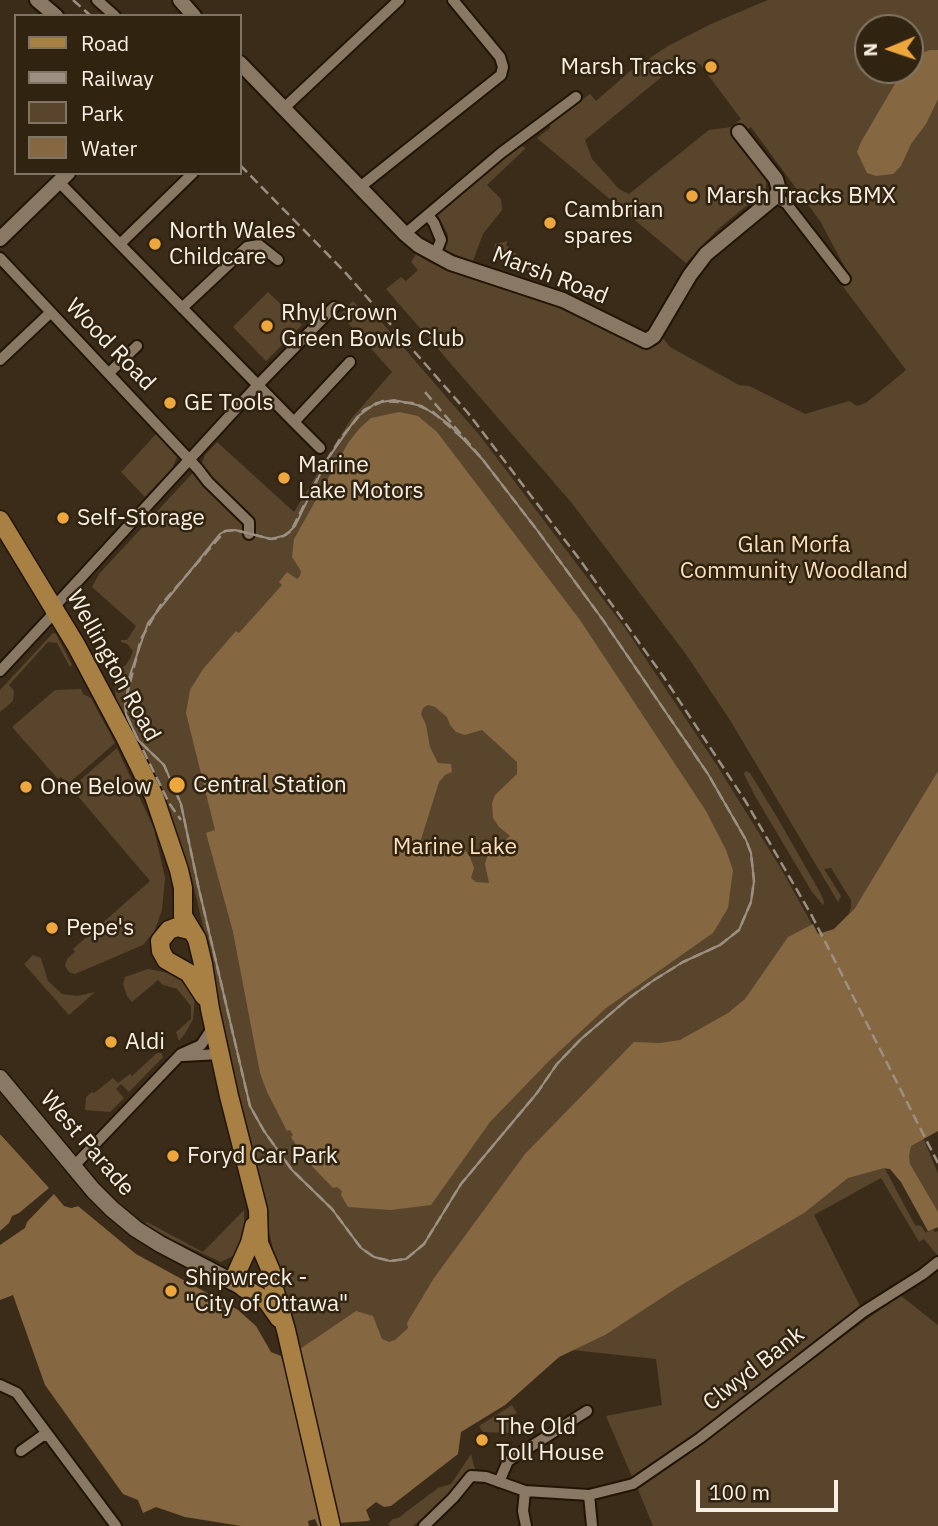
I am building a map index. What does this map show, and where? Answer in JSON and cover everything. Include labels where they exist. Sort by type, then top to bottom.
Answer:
[{"type":"main road","name":"Wellington Road","points":[[3,531],[55,609],[93,675],[154,796],[183,888],[183,916],[203,964],[220,1055],[253,1196]]},
{"type":"main road","name":"Wellington Road","points":[[166,932],[173,895],[169,842]]},
{"type":"main road","points":[[177,927],[194,937],[192,960],[177,965],[166,960],[160,941],[166,932],[177,927]]},
{"type":"main road","name":"Wellington Road","points":[[177,965],[195,979],[212,1017]]},
{"type":"main road","name":"West Parade","points":[[0,1078],[103,1201],[136,1229],[246,1289]]},
{"type":"main road","points":[[253,1196],[253,1233],[237,1276],[246,1289],[267,1301],[286,1331]]},
{"type":"main road","points":[[253,1196],[259,1220],[259,1243],[286,1331],[331,1526]]},
{"type":"main road","name":"West Parade","points":[[182,1255],[221,1269],[232,1268],[241,1263]]},
{"type":"main road","points":[[241,1263],[252,1257],[258,1258],[269,1271]]},
{"type":"main road","points":[[246,1289],[254,1292],[265,1288],[269,1271]]},
{"type":"street","points":[[37,0],[54,14]]},
{"type":"street","points":[[97,0],[113,14]]},
{"type":"street","points":[[180,0],[192,14]]},
{"type":"street","points":[[379,0],[389,10]]},
{"type":"street","points":[[284,108],[399,0]]},
{"type":"street","points":[[360,187],[501,75],[503,67],[499,57],[453,0]]},
{"type":"street","name":"Marsh Road","points":[[242,65],[405,234],[435,255],[563,300],[646,341],[654,335],[690,275],[706,254],[775,197]]},
{"type":"street","points":[[405,234],[501,153],[576,97]]},
{"type":"street","points":[[739,132],[776,179],[779,190],[775,197],[786,202],[845,279]]},
{"type":"street","points":[[120,244],[191,175]]},
{"type":"street","points":[[0,239],[63,177],[120,244],[320,448]]},
{"type":"street","points":[[428,215],[441,240],[435,255]]},
{"type":"street","points":[[182,308],[247,247],[258,245],[278,260]]},
{"type":"street","name":"Wood Road","points":[[0,258],[249,522],[249,534]]},
{"type":"street","points":[[0,671],[257,386],[334,307]]},
{"type":"street","points":[[0,360],[50,313]]},
{"type":"street","points":[[109,373],[137,346]]},
{"type":"street","points":[[294,422],[350,362]]},
{"type":"street","points":[[73,1167],[184,1051],[201,1045],[212,1017]]},
{"type":"street","points":[[177,1058],[220,1055]]},
{"type":"street","name":"Clwyd Bank","points":[[429,1524],[471,1476],[477,1475],[525,1491],[589,1495],[621,1489],[650,1474],[863,1312],[938,1262]]},
{"type":"street","points":[[0,1385],[17,1393],[116,1526]]},
{"type":"street","points":[[499,1482],[508,1461],[587,1411]]},
{"type":"street","points":[[553,1432],[561,1443]]},
{"type":"street","points":[[21,1451],[42,1436],[48,1436]]},
{"type":"street","points":[[525,1491],[523,1511],[526,1526]]},
{"type":"street","points":[[589,1495],[592,1526]]},
{"type":"green space","name":"Glan Morfa Community Woodland","points":[[768,0],[938,0],[938,771],[891,852],[855,908],[848,914],[851,900],[831,868],[824,869],[841,896],[838,902],[730,720],[685,653],[571,502],[386,289],[401,277],[406,281],[418,270],[411,262],[416,254],[431,263],[572,311],[642,347],[655,346],[663,338],[670,347],[739,385],[749,386],[805,414],[849,401],[857,406],[866,403],[906,370],[838,280],[848,273],[820,221],[751,127],[739,136],[762,167],[766,190],[718,229],[686,263],[537,138],[550,128],[550,123],[590,94],[596,101],[629,72],[668,46]],"holes":[[[699,63],[741,119],[731,127],[709,130],[629,194],[619,189],[592,159],[585,140],[670,70],[697,69]]]},
{"type":"green space","points":[[520,145],[526,148],[487,185],[501,199],[502,210],[483,234],[473,261],[445,251],[448,235],[437,214]]},
{"type":"green space","points":[[508,241],[506,245],[541,275],[493,260],[495,244]]},
{"type":"green space","name":"Rhyl Crown Green Bowls Club","points":[[268,292],[302,325],[266,361],[233,327]]},
{"type":"green space","name":"Marine Lake","points":[[353,301],[372,322],[378,318],[481,437],[625,628],[718,767],[780,867],[824,946],[408,1328],[394,1351],[300,1349],[276,1262],[236,1091],[192,879],[167,804],[116,699],[113,671],[125,666],[133,651],[121,640],[127,640],[136,626],[92,587],[99,574],[202,463],[205,455],[217,442],[294,512],[351,419],[392,372],[340,314]]},
{"type":"green space","points":[[157,433],[177,457],[172,469],[145,497],[121,472]]},
{"type":"green space","points":[[53,633],[72,665],[70,667],[57,643],[48,642],[9,685],[14,691],[13,701],[0,712],[0,690]]},
{"type":"green space","points":[[81,689],[83,694],[91,698],[115,743],[68,784],[61,777],[58,779],[12,727],[55,690]]},
{"type":"green space","points":[[117,748],[154,829],[165,878],[162,910],[154,932],[143,945],[75,974],[69,972],[65,966],[67,959],[75,952],[73,949],[150,881],[71,788]]},
{"type":"green space","points":[[745,771],[750,773],[777,817],[821,894],[823,905],[812,892],[755,796]]},
{"type":"green space","points":[[33,955],[41,958],[48,981],[62,994],[77,996],[95,992],[69,1015],[24,964]]},
{"type":"green space","points":[[148,969],[174,974],[185,981],[195,997],[193,1019],[179,1041],[176,1032],[191,1019],[191,1006],[177,989],[163,985],[158,980],[132,1002],[127,996],[123,984],[125,977]]},
{"type":"green space","points":[[157,1053],[161,1053],[163,1057],[129,1092],[121,1084],[116,1089],[124,1098],[110,1112],[85,1110],[86,1097],[92,1092],[113,1078],[118,1083],[130,1074],[132,1076]]},
{"type":"green space","points":[[920,1130],[938,1174],[938,1228],[933,1229],[938,1231],[938,1256],[924,1239],[919,1242],[881,1178],[814,1215],[862,1310],[633,1479],[606,1416],[662,1405],[656,1359],[572,1350],[559,1357],[505,1405],[487,1416],[488,1401],[493,1389]],"holes":[[[885,1169],[890,1169],[901,1182],[928,1231],[926,1233],[921,1226],[915,1225]]]},
{"type":"green space","points":[[244,1210],[244,1229],[239,1248],[235,1255],[221,1262],[145,1224],[147,1222],[203,1252]]},
{"type":"green space","points":[[900,1295],[938,1325],[938,1526],[653,1526],[637,1487]]},
{"type":"green space","points":[[512,1405],[517,1413],[508,1418],[513,1426],[509,1429],[511,1433],[483,1432],[479,1426]]},
{"type":"green space","points":[[471,1454],[475,1470],[467,1474],[446,1498],[413,1526],[388,1524],[438,1488],[451,1484]]},
{"type":"water","points":[[938,50],[938,99],[901,166],[893,174],[876,176],[867,173],[857,152],[861,142],[895,84],[924,84],[924,52]]},
{"type":"water","name":"Marine Lake","points":[[399,412],[418,416],[437,432],[580,620],[706,811],[733,870],[728,908],[713,933],[606,1008],[550,1060],[490,1122],[431,1205],[391,1210],[348,1207],[341,1195],[342,1191],[337,1187],[333,1188],[307,1161],[291,1137],[293,1135],[290,1130],[287,1131],[267,1092],[260,1073],[233,932],[206,833],[215,830],[186,713],[190,690],[203,669],[282,585],[279,582],[287,572],[297,579],[300,576],[301,571],[292,557],[294,539],[348,443],[371,418]],"holes":[[[428,705],[447,717],[456,732],[465,735],[482,730],[517,762],[517,774],[495,795],[492,803],[493,818],[510,836],[487,857],[485,864],[489,883],[476,882],[471,878],[474,868],[464,849],[440,853],[419,846],[439,782],[452,772],[451,764],[438,763],[430,747],[421,714],[423,708]]]},
{"type":"water","points":[[938,771],[938,1131],[911,1146],[909,1156],[910,1164],[938,1212],[938,1227],[928,1231],[901,1182],[890,1169],[884,1168],[848,1178],[804,1213],[683,1284],[605,1335],[559,1357],[505,1405],[461,1432],[458,1454],[391,1506],[384,1507],[376,1502],[366,1510],[370,1520],[368,1521],[338,1523],[334,1506],[318,1510],[321,1526],[318,1526],[315,1519],[308,1521],[309,1526],[241,1526],[185,1517],[156,1507],[143,1513],[138,1500],[123,1494],[45,1385],[13,1295],[0,1300],[0,1134],[71,1208],[78,1206],[136,1254],[238,1310],[256,1326],[271,1352],[281,1356],[288,1379],[305,1376],[300,1349],[356,1311],[373,1316],[382,1339],[389,1342],[408,1328],[407,1323],[434,1278],[525,1154],[634,1042],[660,1043],[680,1040],[728,1013],[745,999],[788,937],[813,924],[818,934],[834,929],[855,908]]},
{"type":"pier","points":[[0,1130],[66,1203],[76,1203],[78,1206],[64,1206],[54,1194],[27,1222],[25,1228],[0,1245],[0,1231],[12,1216],[49,1188],[0,1134]]},
{"type":"tram line","points":[[394,400],[422,406],[449,424],[483,460],[537,530],[603,620],[708,774],[746,840],[751,853],[754,881],[751,902],[739,930],[720,945],[683,962],[654,980],[581,1039],[557,1064],[537,1093],[461,1184],[424,1244],[406,1259],[390,1261],[374,1257],[361,1248],[332,1209],[292,1170],[250,1106],[181,804],[164,765],[138,740],[126,714],[125,705],[130,675],[148,623],[220,534],[235,530],[271,539],[286,535],[295,526],[327,460],[357,417],[376,403],[394,400]]},
{"type":"railway","points":[[73,0],[89,14]]},
{"type":"railway","points":[[242,167],[344,271],[468,413],[580,560],[663,676],[746,802],[812,916],[938,1163]]},
{"type":"railway","points":[[425,392],[483,460],[537,530],[603,620],[708,774],[746,840],[751,853],[754,881],[751,902],[739,930],[720,945],[683,962],[654,980],[581,1039],[557,1064],[537,1093],[461,1184],[424,1244],[406,1259],[390,1261],[374,1257],[361,1248],[332,1209],[292,1170],[250,1106],[181,804],[164,765],[138,740],[126,714],[126,699],[141,639],[160,606],[225,531],[235,530],[271,539],[280,538],[291,531],[327,460],[364,410],[383,401],[412,403],[433,412],[467,442]]},
{"type":"railway","points":[[143,750],[169,803],[181,820]]},
{"type":"place","name":"Marsh Tracks","points":[[711,67]]},
{"type":"place","name":"Marsh Tracks BMX","points":[[692,196]]},
{"type":"place","name":"Cambrian spares","points":[[550,223]]},
{"type":"place","name":"North Wales Childcare","points":[[155,244]]},
{"type":"place","name":"Rhyl Crown Green Bowls Club","points":[[267,326]]},
{"type":"place","name":"GE Tools","points":[[170,403]]},
{"type":"place","name":"Marine Lake Motors","points":[[284,478]]},
{"type":"place","name":"Self-Storage","points":[[63,518]]},
{"type":"place","name":"Central Station","points":[[177,785]]},
{"type":"place","name":"One Below","points":[[26,787]]},
{"type":"place","name":"Pepe's","points":[[52,928]]},
{"type":"place","name":"Aldi","points":[[111,1042]]},
{"type":"place","name":"Foryd Car Park","points":[[173,1156]]},
{"type":"place","name":"Shipwreck - \"City of Ottawa\"","points":[[171,1291]]},
{"type":"place","name":"The Old Toll House","points":[[482,1440]]}]
